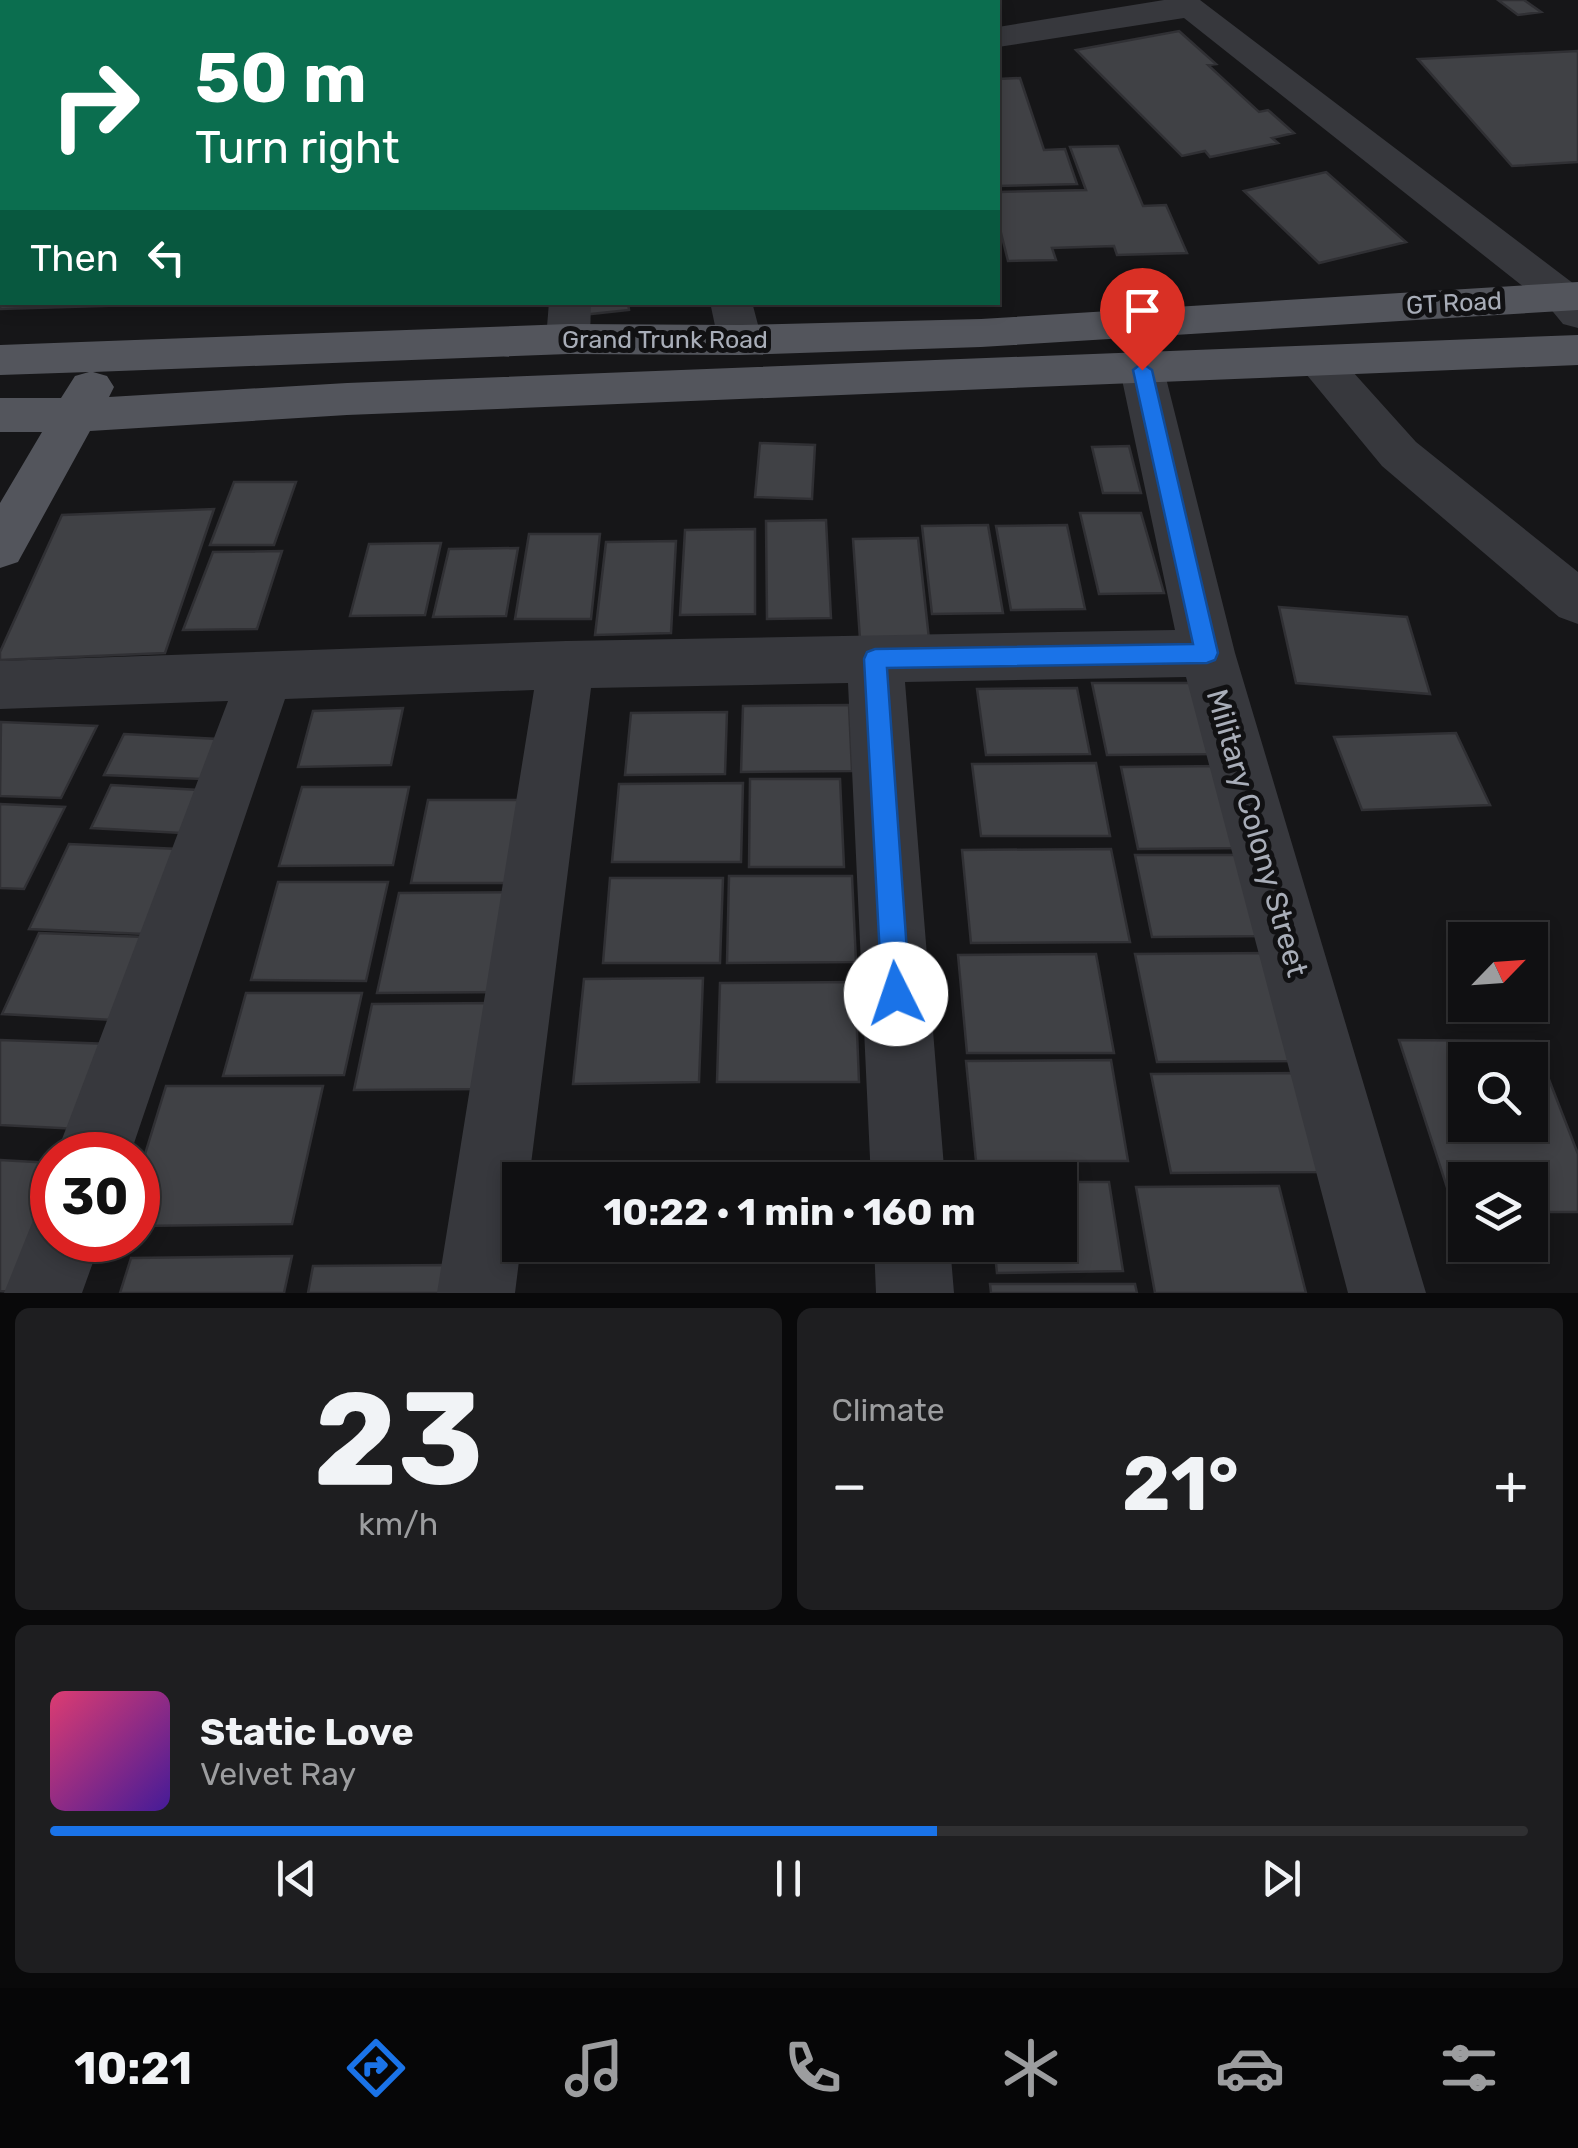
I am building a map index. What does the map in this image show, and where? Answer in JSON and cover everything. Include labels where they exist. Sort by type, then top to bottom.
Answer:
[{"type":"main road","name":"GT Road","points":[[1329,310],[1573,303]]},
{"type":"main road","name":"Grand Trunk Road","points":[[0,360],[107,358],[569,321],[736,321],[981,333],[1329,310]]},
{"type":"main road","points":[[0,415],[75,415],[347,399],[1578,350]]},
{"type":"main road","points":[[0,548],[107,358]]},
{"type":"street","points":[[1000,37],[1184,4],[1222,29],[1573,303]]},
{"type":"street","points":[[1319,363],[1399,454],[1578,602]]},
{"type":"street","name":"Military Colony Street","points":[[1142,370],[1207,653],[1387,1293]]},
{"type":"street","points":[[0,685],[566,665],[1207,653]]},
{"type":"street","points":[[875,659],[907,1162]]},
{"type":"street","points":[[476,1293],[566,665]]},
{"type":"street","points":[[101,1132],[266,676]]},
{"type":"street","points":[[44,1293],[55,1262]]},
{"type":"street","points":[[913,1262],[916,1293]]},
{"type":"building","points":[[1498,0],[1524,0],[1541,12],[1518,15]]},
{"type":"building","points":[[1179,31],[1216,64],[1208,65],[1259,112],[1268,110],[1294,133],[1272,138],[1278,143],[1210,157],[1205,151],[1182,156],[1076,50]]},
{"type":"building","points":[[1578,51],[1578,162],[1512,166],[1418,59]]},
{"type":"building","points":[[1020,78],[1044,150],[1065,149],[1077,184],[1000,186],[1000,79]]},
{"type":"building","points":[[1118,146],[1143,206],[1166,205],[1187,253],[1117,255],[1114,246],[1052,248],[1056,260],[1008,261],[1000,229],[1000,192],[1086,190],[1070,147]]},
{"type":"building","points":[[1326,172],[1406,242],[1319,263],[1244,191]]},
{"type":"building","points":[[0,305],[135,305],[0,309]]},
{"type":"building","points":[[571,305],[628,305],[629,310],[572,316]]},
{"type":"building","points":[[760,443],[815,445],[812,499],[755,497]]},
{"type":"building","points":[[1129,446],[1141,493],[1103,493],[1092,447]]},
{"type":"building","points":[[234,482],[296,482],[274,545],[210,545]]},
{"type":"building","points":[[214,509],[165,653],[0,660],[0,652],[62,515]]},
{"type":"building","points":[[1080,513],[1141,513],[1164,593],[1099,594]]},
{"type":"building","points":[[826,520],[831,618],[767,619],[766,521]]},
{"type":"building","points":[[988,525],[1003,613],[932,614],[922,526]]},
{"type":"building","points":[[1067,525],[1085,609],[1011,610],[996,526]]},
{"type":"building","points":[[755,529],[755,614],[680,615],[685,530]]},
{"type":"building","points":[[529,534],[600,534],[591,619],[515,619]]},
{"type":"building","points":[[918,538],[929,639],[860,639],[853,539]]},
{"type":"building","points":[[676,541],[671,633],[595,635],[606,542]]},
{"type":"building","points":[[441,543],[425,615],[350,616],[369,544]]},
{"type":"building","points":[[518,548],[506,616],[433,617],[449,549]]},
{"type":"building","points":[[282,551],[257,629],[183,630],[213,552]]},
{"type":"building","points":[[1279,607],[1407,617],[1430,694],[1296,683]]},
{"type":"building","points":[[1092,683],[1200,683],[1219,754],[1107,755]]},
{"type":"building","points":[[1077,688],[1090,754],[986,755],[977,689]]},
{"type":"building","points":[[849,705],[852,771],[741,772],[743,706]]},
{"type":"building","points":[[403,708],[391,765],[298,767],[313,711]]},
{"type":"building","points":[[727,712],[725,774],[625,775],[631,713]]},
{"type":"building","points":[[1,722],[97,726],[61,798],[0,796]]},
{"type":"building","points":[[1456,733],[1490,805],[1362,810],[1334,737]]},
{"type":"building","points":[[124,734],[218,739],[202,779],[104,775]]},
{"type":"building","points":[[1096,763],[1110,836],[981,836],[972,764]]},
{"type":"building","points":[[1223,766],[1246,848],[1138,849],[1121,767]]},
{"type":"building","points":[[750,779],[840,779],[844,867],[749,867]]},
{"type":"building","points":[[743,783],[741,862],[612,862],[619,784]]},
{"type":"building","points":[[111,785],[199,790],[181,833],[91,828]]},
{"type":"building","points":[[302,787],[409,787],[393,865],[279,866]]},
{"type":"building","points":[[428,800],[534,800],[523,883],[411,883]]},
{"type":"building","points":[[0,804],[65,807],[24,889],[0,888]]},
{"type":"building","points":[[69,844],[179,849],[145,934],[29,929]]},
{"type":"building","points":[[1111,849],[1130,942],[971,943],[962,850]]},
{"type":"building","points":[[1135,855],[1247,855],[1269,936],[1152,937]]},
{"type":"building","points":[[729,876],[852,876],[856,962],[727,963]]},
{"type":"building","points":[[610,878],[723,878],[720,963],[603,963]]},
{"type":"building","points":[[278,882],[388,882],[366,981],[251,980]]},
{"type":"building","points":[[528,892],[514,992],[377,993],[399,893]]},
{"type":"building","points":[[39,933],[145,937],[113,1020],[2,1014]]},
{"type":"building","points":[[1270,953],[1298,1061],[1157,1062],[1135,954]]},
{"type":"building","points":[[1096,954],[1114,1053],[967,1053],[958,955]]},
{"type":"building","points":[[703,978],[699,1082],[573,1084],[584,979]]},
{"type":"building","points":[[855,982],[859,1082],[717,1082],[720,983]]},
{"type":"building","points":[[246,993],[362,993],[344,1075],[223,1076]]},
{"type":"building","points":[[497,1003],[485,1089],[354,1090],[372,1004]]},
{"type":"building","points":[[0,1040],[111,1044],[79,1129],[0,1125]]},
{"type":"building","points":[[1399,1040],[1534,1041],[1448,1042],[1448,1142],[1548,1142],[1548,1077],[1578,1154],[1578,1212],[1548,1212],[1548,1162],[1448,1162],[1448,1190]]},
{"type":"building","points":[[1111,1060],[1128,1161],[976,1161],[966,1061]]},
{"type":"building","points":[[1299,1073],[1327,1172],[1171,1173],[1151,1074]]},
{"type":"building","points":[[166,1086],[323,1086],[292,1224],[160,1226],[160,1132],[152,1132]]},
{"type":"building","points":[[0,1160],[30,1162],[30,1248],[13,1292],[0,1291]]},
{"type":"building","points":[[1077,1182],[1109,1182],[1123,1271],[997,1273],[996,1262],[1077,1262]]},
{"type":"building","points":[[1279,1186],[1306,1293],[1155,1293],[1136,1187]]},
{"type":"building","points":[[292,1256],[284,1293],[120,1293],[130,1262],[160,1262],[160,1258]]},
{"type":"building","points":[[449,1265],[444,1293],[308,1293],[313,1266]]},
{"type":"building","points":[[990,1284],[1135,1284],[1137,1293],[991,1293]]},
{"type":"route","points":[[896,994],[875,659],[1207,653],[1142,370]]}]
